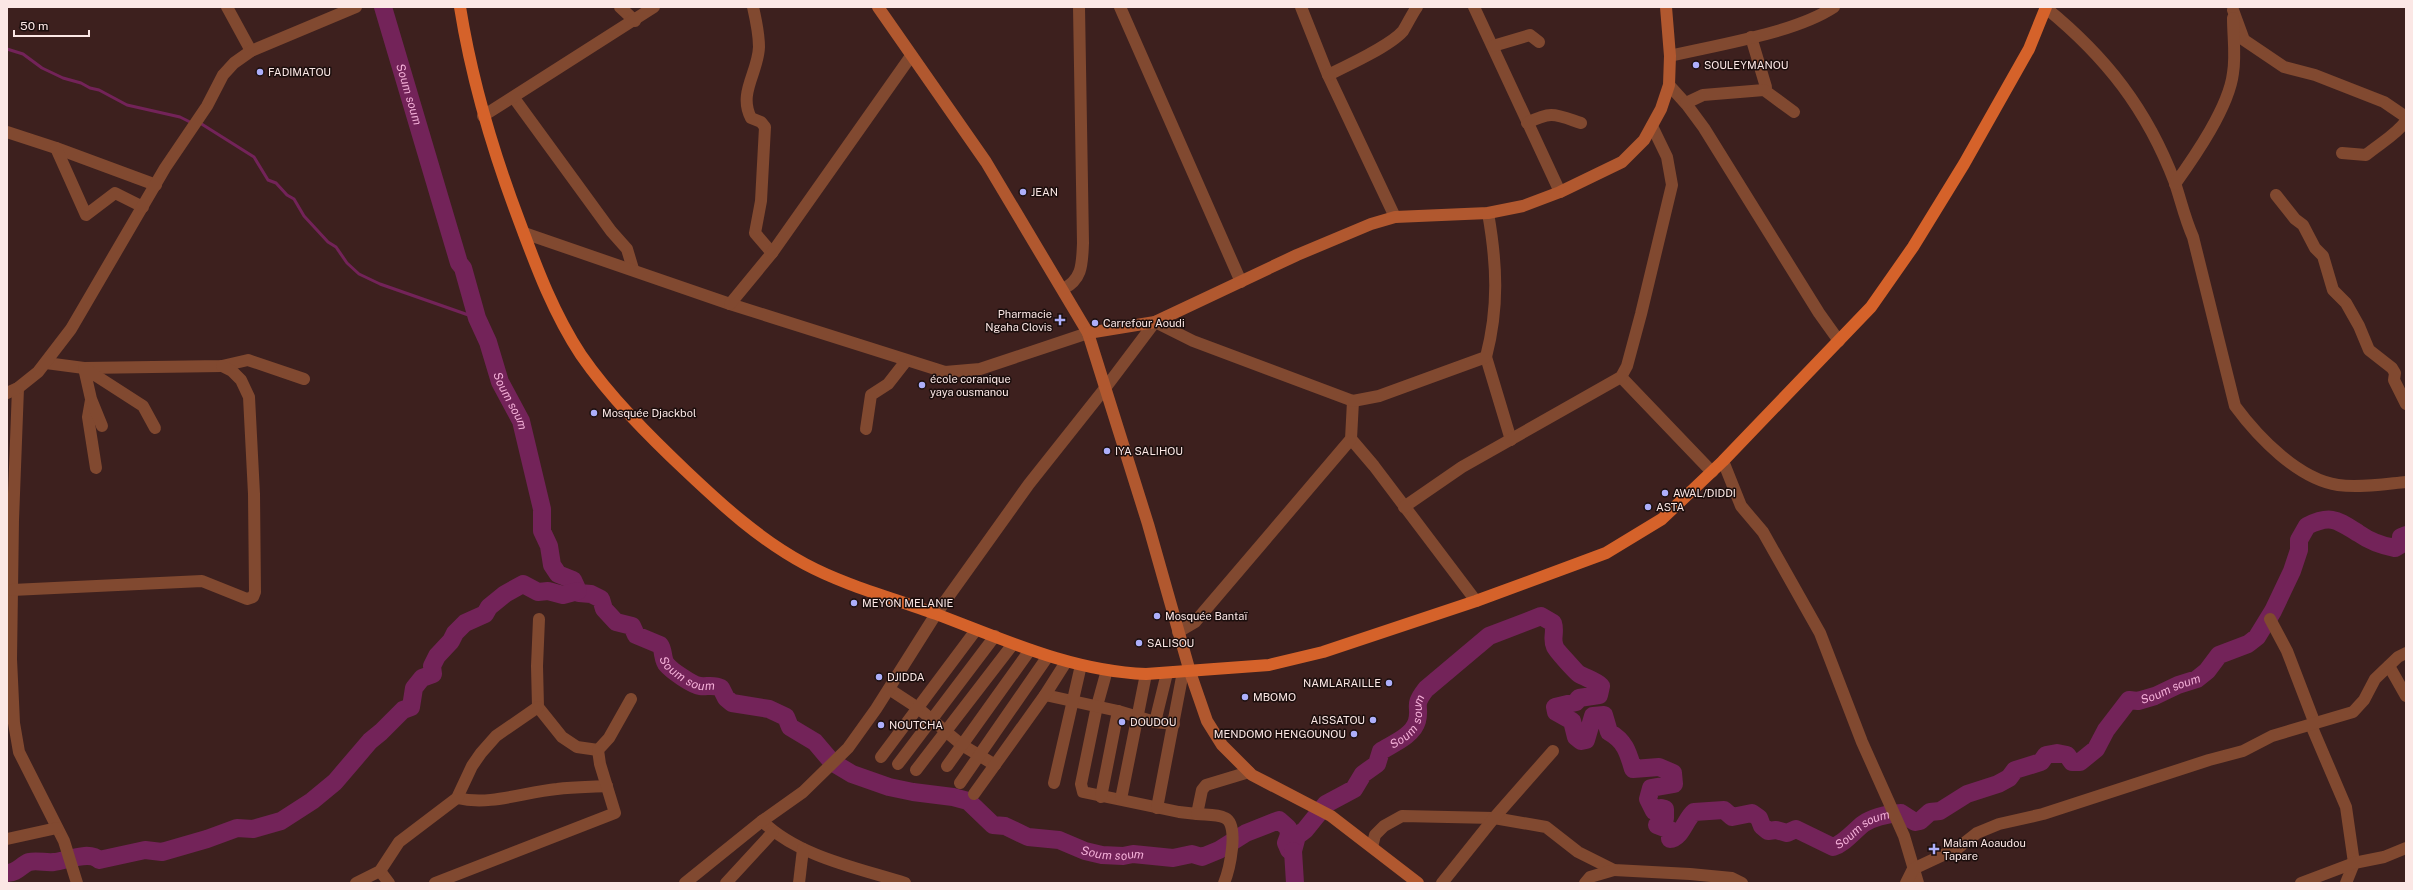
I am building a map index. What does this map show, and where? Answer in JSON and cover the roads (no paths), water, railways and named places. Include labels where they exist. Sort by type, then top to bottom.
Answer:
[{"type":"main road","points":[[460,7],[483,116],[494,154],[556,314],[583,357],[645,432],[735,517],[769,542],[806,565],[877,594],[1066,662],[1107,670],[1146,674],[1167,674],[1269,665],[1323,652],[1476,601],[1606,553],[1662,518],[1723,461],[1871,307],[1913,247],[1964,164],[2029,49],[2046,8]]},
{"type":"main road","points":[[878,7],[986,162],[1088,333],[1106,387],[1178,632],[1186,672],[1207,721],[1222,745],[1249,772],[1331,816],[1418,883]]},
{"type":"main road","points":[[1088,333],[1155,322],[1297,255],[1371,224],[1395,217],[1488,213],[1523,206],[1560,192],[1622,162],[1644,140],[1652,126],[1669,86],[1670,56],[1666,7]]},
{"type":"street","points":[[227,7],[251,51]]},
{"type":"street","points":[[7,393],[18,388],[46,363],[71,329],[156,185],[192,127],[207,106],[223,75],[234,63],[251,51],[356,7]]},
{"type":"street","points":[[620,7],[635,20]]},
{"type":"street","points":[[483,116],[514,98],[654,7]]},
{"type":"street","points":[[753,7],[759,48],[746,95],[746,108],[751,118],[761,122],[765,127],[760,201],[755,233],[772,253]]},
{"type":"street","points":[[1063,289],[1072,284],[1078,278],[1081,269],[1083,243],[1079,7]]},
{"type":"street","points":[[1120,7],[1241,282]]},
{"type":"street","points":[[1301,7],[1328,75],[1395,217]]},
{"type":"street","points":[[1328,75],[1367,55],[1395,37],[1402,31],[1417,7]]},
{"type":"street","points":[[1474,7],[1560,192]]},
{"type":"street","points":[[1670,56],[1751,37],[1800,23],[1834,7]]},
{"type":"street","points":[[2046,8],[2074,31],[2115,73],[2152,129],[2175,184],[2183,217],[2193,238],[2235,406],[2244,418],[2287,460],[2310,476],[2338,485],[2406,482]]},
{"type":"street","points":[[2175,184],[2197,152],[2228,90],[2233,73],[2232,8]]},
{"type":"street","points":[[2232,8],[2244,40],[2284,67],[2315,75],[2384,102],[2406,117]]},
{"type":"street","points":[[1493,46],[1530,36],[1539,42]]},
{"type":"street","points":[[1751,37],[1766,87],[1764,90]]},
{"type":"street","points":[[730,304],[772,253],[911,56]]},
{"type":"street","points":[[1669,86],[1686,103],[1704,128],[1819,314],[1839,341]]},
{"type":"street","points":[[1686,103],[1703,95],[1764,90],[1794,112]]},
{"type":"street","points":[[514,98],[611,231],[627,249],[633,269]]},
{"type":"street","points":[[1527,123],[1545,114],[1553,114],[1580,123]]},
{"type":"street","points":[[2342,153],[2366,155],[2384,140],[2399,132],[2406,121]]},
{"type":"street","points":[[1404,506],[1462,467],[1621,376],[1627,366],[1641,314],[1672,185],[1667,157],[1652,126]]},
{"type":"street","points":[[7,132],[56,148],[156,185]]},
{"type":"street","points":[[56,148],[86,215],[115,193],[143,207]]},
{"type":"street","points":[[2276,195],[2295,219],[2304,225],[2315,248],[2323,256],[2334,290],[2346,303],[2359,326],[2368,350],[2392,368],[2395,373],[2394,380],[2406,404]]},
{"type":"street","points":[[1488,213],[1496,276],[1496,301],[1492,334],[1486,357],[1511,440]]},
{"type":"street","points":[[524,234],[633,269],[730,304],[906,361],[945,372],[963,372],[987,367],[1088,333]]},
{"type":"street","points":[[686,883],[762,822],[803,792],[833,765],[848,748],[889,688],[936,614],[1029,484],[1106,387],[1155,322],[1193,340],[1353,400],[1379,396],[1486,357]]},
{"type":"street","points":[[46,363],[84,368],[222,366],[248,360],[304,379]]},
{"type":"street","points":[[866,429],[871,394],[888,384],[906,361]]},
{"type":"street","points":[[12,590],[202,581],[247,599],[253,597],[255,592],[254,494],[249,397],[241,380],[232,371],[222,366]]},
{"type":"street","points":[[84,368],[91,399],[102,426]]},
{"type":"street","points":[[84,368],[143,406],[155,428]]},
{"type":"street","points":[[1621,376],[1712,472]]},
{"type":"street","points":[[18,388],[12,590],[13,752],[64,841],[76,878]]},
{"type":"street","points":[[91,399],[88,417],[96,468]]},
{"type":"street","points":[[1178,632],[1195,622],[1351,439],[1353,400]]},
{"type":"street","points":[[1351,439],[1476,601]]},
{"type":"street","points":[[1723,461],[1741,506],[1763,532],[1820,633],[1862,742],[1904,836],[1918,883]]},
{"type":"street","points":[[540,618],[537,666],[538,707],[562,737],[577,747],[598,750]]},
{"type":"street","points":[[2270,619],[2287,651],[2313,725],[2346,807],[2354,863],[2346,883]]},
{"type":"street","points":[[881,757],[976,630]]},
{"type":"street","points":[[898,764],[995,636]]},
{"type":"street","points":[[916,770],[1013,644]]},
{"type":"street","points":[[947,766],[1030,650]]},
{"type":"street","points":[[1906,883],[1913,869],[1958,848],[1977,833],[1998,824],[2043,814],[2209,760],[2243,751],[2272,736],[2353,712],[2364,700],[2375,680],[2406,652]]},
{"type":"street","points":[[960,783],[1048,656]]},
{"type":"street","points":[[974,794],[1045,695],[1066,662]]},
{"type":"street","points":[[1054,783],[1081,665]]},
{"type":"street","points":[[2389,666],[2406,696]]},
{"type":"street","points":[[1107,670],[1097,706],[1080,788],[1083,792],[1101,797],[1121,799],[1157,808],[1226,818],[1232,834],[1231,856],[1224,883]]},
{"type":"street","points":[[1157,808],[1186,672]]},
{"type":"street","points":[[1121,799],[1136,717],[1146,674]]},
{"type":"street","points":[[1155,722],[1167,674]]},
{"type":"street","points":[[889,688],[918,708],[962,745],[995,765]]},
{"type":"street","points":[[1045,695],[1118,711],[1155,722],[1174,724]]},
{"type":"street","points":[[598,750],[609,738],[631,699]]},
{"type":"street","points":[[356,883],[380,871],[399,842],[457,798],[472,766],[496,736],[538,707]]},
{"type":"street","points":[[1101,797],[1118,711]]},
{"type":"street","points":[[435,883],[615,813],[598,750]]},
{"type":"street","points":[[1442,883],[1494,818],[1553,751]]},
{"type":"street","points":[[1197,814],[1199,801],[1206,785],[1249,772]]},
{"type":"street","points":[[457,798],[470,801],[505,799],[558,789],[607,786]]},
{"type":"street","points":[[1372,847],[1375,836],[1384,826],[1402,816],[1494,818],[1546,827],[1578,852],[1614,870]]},
{"type":"street","points":[[762,822],[773,832],[803,849],[905,883]]},
{"type":"street","points":[[7,839],[57,828]]},
{"type":"street","points":[[726,883],[773,832]]},
{"type":"street","points":[[2301,883],[2354,863],[2384,857],[2406,848]]},
{"type":"street","points":[[799,883],[803,849]]},
{"type":"street","points":[[1585,883],[1590,877],[1614,870],[1697,874],[1732,878],[1742,883]]},
{"type":"street","points":[[380,871],[389,883]]},
{"type":"street","points":[[1628,883],[1637,872]]},
{"type":"waterway","name":"Soum soum","points":[[383,7],[459,263],[463,268],[477,318],[488,342],[500,382],[521,421],[542,509],[542,531],[549,546],[552,565],[558,574],[573,580],[579,593],[591,594],[601,599],[604,609],[616,622],[632,626],[636,635],[660,645],[665,663],[682,677],[696,685],[715,686],[721,688],[726,698],[732,703],[769,709],[786,717],[790,727],[815,742],[832,762],[852,774],[889,787],[913,792],[953,797],[968,801],[993,825],[1005,826],[1028,837],[1059,840],[1085,851],[1102,855],[1123,856],[1133,854],[1173,858],[1192,854],[1202,857],[1219,850],[1246,833],[1279,820],[1288,828],[1289,835],[1286,843],[1289,850],[1293,851],[1297,836],[1305,830],[1326,804],[1354,789],[1363,774],[1377,764],[1381,751],[1402,739],[1411,731],[1417,721],[1419,699],[1426,689],[1489,636],[1541,616],[1553,623],[1553,638],[1556,649],[1579,674],[1601,686],[1599,695],[1579,698],[1576,702],[1555,707],[1556,712],[1572,721],[1576,737],[1581,741],[1586,740],[1593,716],[1604,715],[1609,732],[1622,743],[1633,769],[1659,767],[1673,773],[1674,784],[1651,788],[1648,799],[1654,811],[1661,808],[1665,809],[1665,818],[1657,825],[1670,830],[1670,839],[1677,836],[1694,812],[1724,810],[1732,817],[1752,813],[1759,818],[1762,826],[1768,831],[1776,830],[1787,833],[1796,829],[1833,847],[1845,840],[1863,824],[1886,815],[1901,813],[1915,822],[1920,821],[1930,812],[1940,811],[1967,794],[1998,784],[2009,778],[2015,770],[2041,762],[2046,755],[2057,753],[2067,755],[2072,762],[2080,762],[2096,749],[2106,730],[2129,700],[2138,701],[2155,696],[2178,685],[2197,679],[2207,671],[2219,655],[2248,644],[2257,637],[2273,611],[2292,571],[2299,550],[2299,540],[2307,526],[2322,520],[2334,520],[2362,536],[2395,548],[2400,545],[2401,537],[2406,535]]},
{"type":"waterway","points":[[7,49],[23,54],[42,68],[63,78],[99,90],[127,105],[180,117],[192,123]]},
{"type":"waterway","points":[[200,123],[254,157],[268,180],[276,183],[287,195],[294,199],[304,216],[328,242],[336,247],[347,263],[359,274],[380,284],[477,318]]},
{"type":"waterway","points":[[7,873],[14,872],[26,863],[32,861],[54,862],[84,856],[95,857],[99,860],[145,850],[162,852],[207,839],[237,828],[253,829],[281,821],[312,801],[335,782],[370,741],[403,710],[411,707],[414,688],[422,678],[433,674],[432,666],[437,656],[465,623],[485,614],[489,607],[505,594],[523,584],[538,592],[548,591],[563,595],[578,591]]},
{"type":"waterway","points":[[1293,851],[1295,883]]},
{"type":"place","name":"SOULEYMANOU","points":[[1696,65]]},
{"type":"place","name":"FADIMATOU","points":[[260,72]]},
{"type":"place","name":"JEAN","points":[[1023,192]]},
{"type":"place","name":"Pharmacie Ngaha Clovis","points":[[1060,320]]},
{"type":"place","name":"Carrefour Aoudi","points":[[1095,323]]},
{"type":"place","name":"école coranique yaya ousmanou","points":[[922,385]]},
{"type":"place","name":"Mosquée Djackbol","points":[[594,413]]},
{"type":"place","name":"IYA SALIHOU","points":[[1107,451]]},
{"type":"place","name":"AWAL/DIDDI","points":[[1665,493]]},
{"type":"place","name":"ASTA","points":[[1648,507]]},
{"type":"place","name":"MEYON MELANIE","points":[[854,603]]},
{"type":"place","name":"Mosquée Bantaï","points":[[1157,616]]},
{"type":"place","name":"SALISOU","points":[[1139,643]]},
{"type":"place","name":"DJIDDA","points":[[879,677]]},
{"type":"place","name":"NAMLARAILLE","points":[[1389,683]]},
{"type":"place","name":"MBOMO","points":[[1245,697]]},
{"type":"place","name":"AISSATOU","points":[[1373,720]]},
{"type":"place","name":"DOUDOU","points":[[1122,722]]},
{"type":"place","name":"NOUTCHA","points":[[881,725]]},
{"type":"place","name":"MENDOMO HENGOUNOU","points":[[1354,734]]},
{"type":"place","name":"Malam Aoaudou Tapare","points":[[1934,849]]}]
